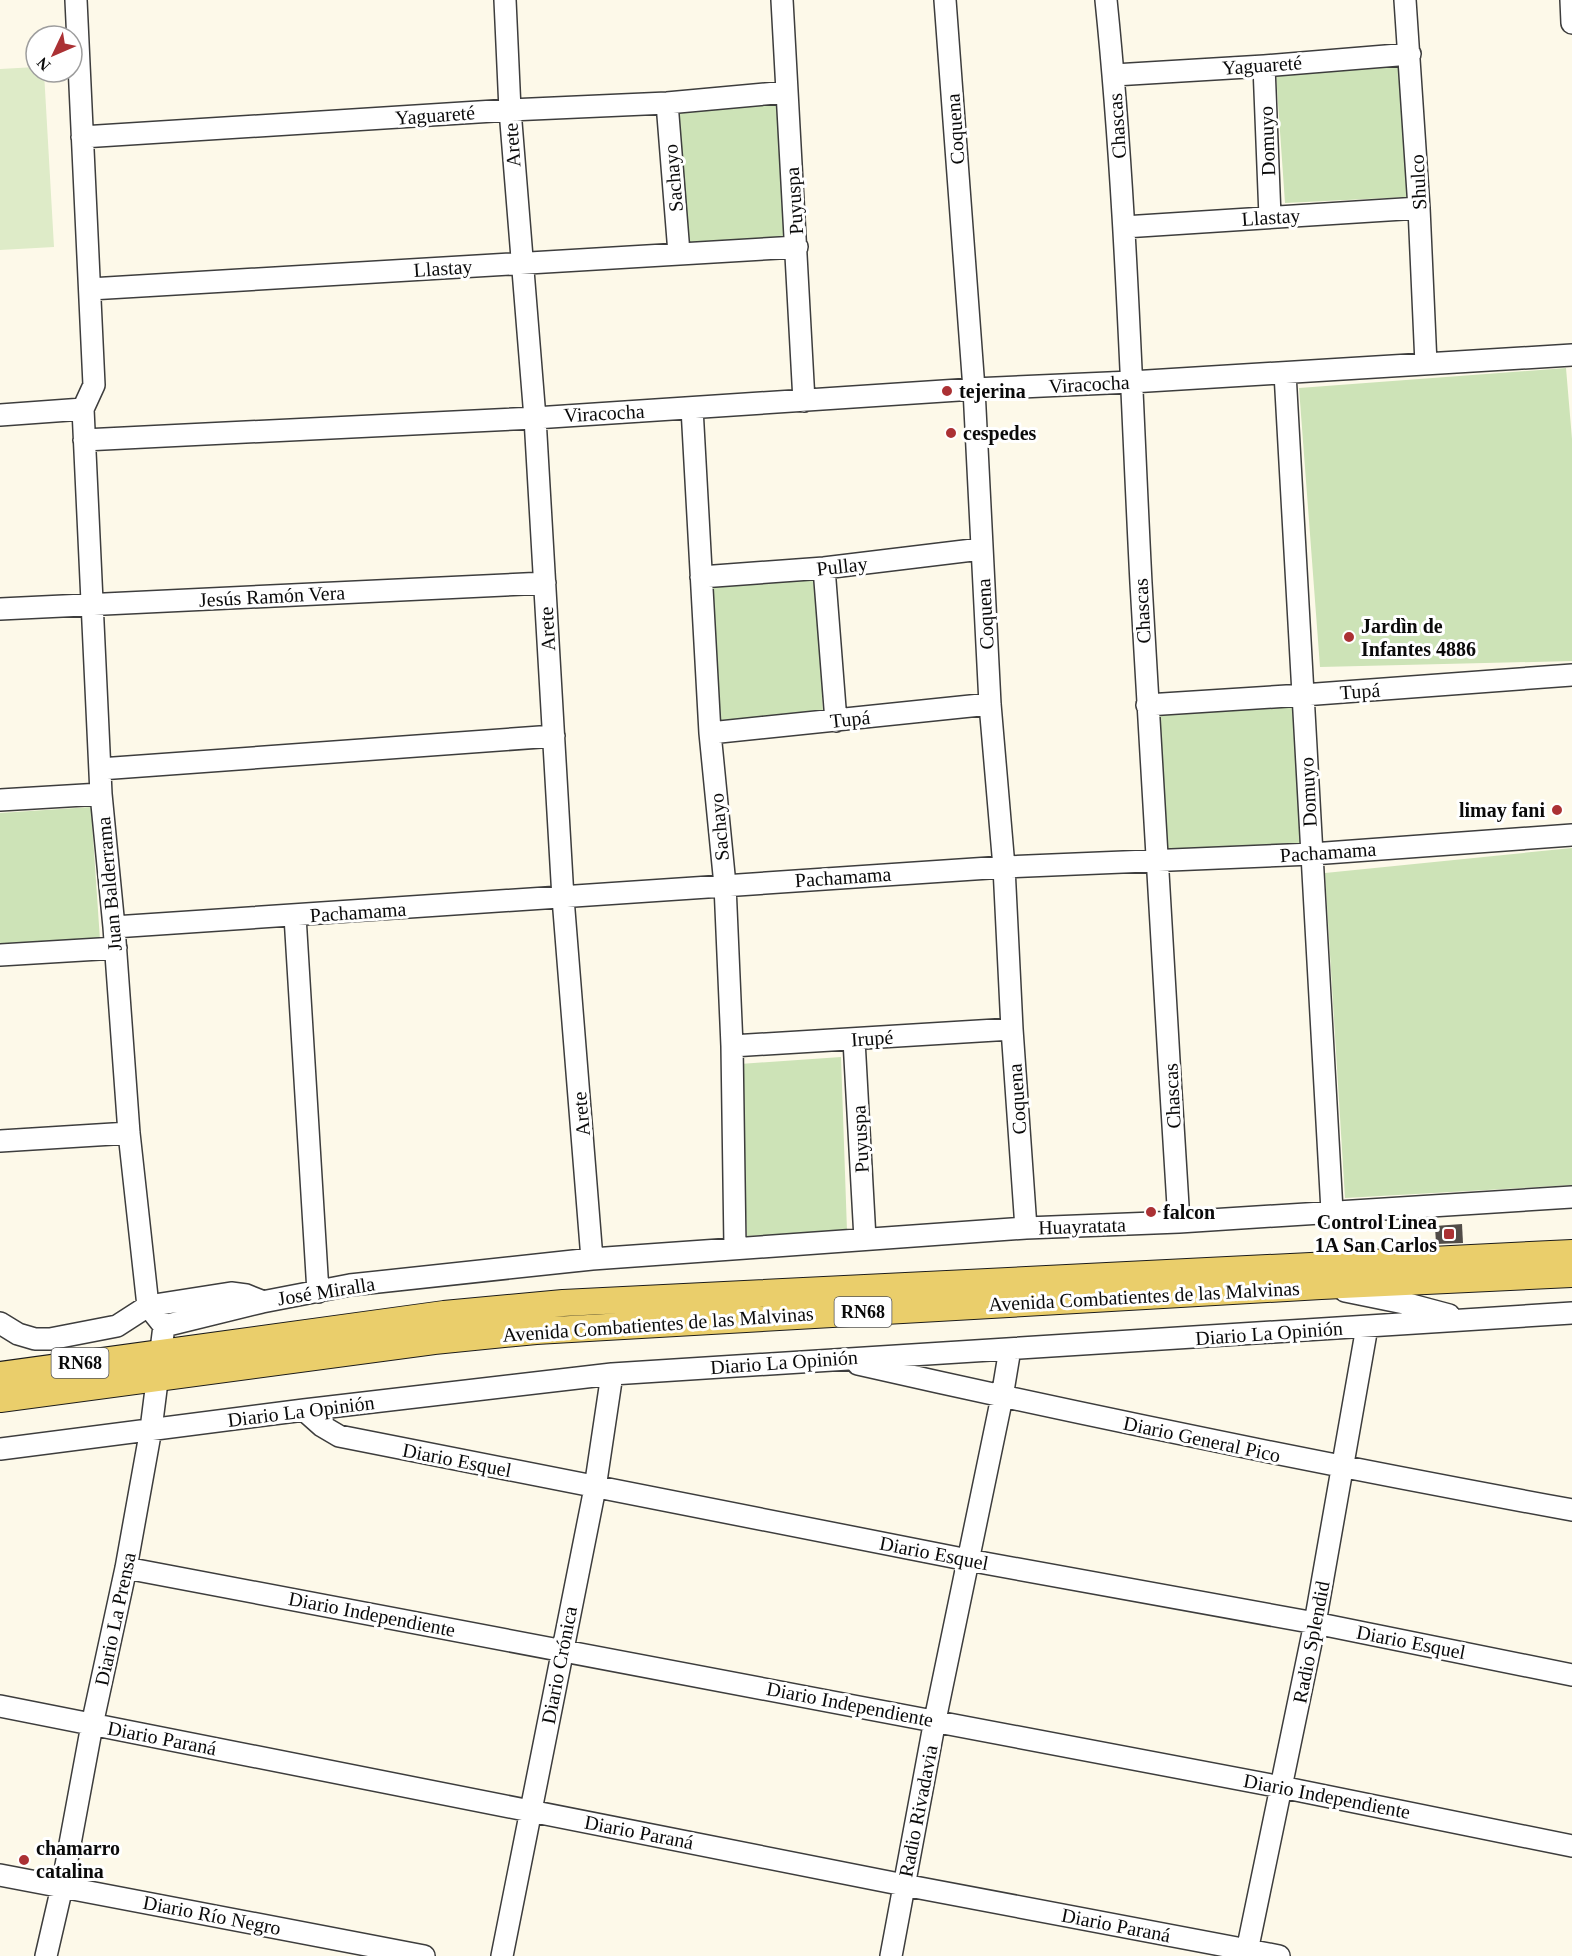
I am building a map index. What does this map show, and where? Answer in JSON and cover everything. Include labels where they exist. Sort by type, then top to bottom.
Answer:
[{"type":"main road","name":"Avenida Combatientes de las Malvinas","points":[[0,1375],[444,1314],[563,1303],[1572,1253]]},
{"type":"main road","name":"Avenida Combatientes de las Malvinas","points":[[0,1399],[434,1341],[537,1331],[1321,1286],[1572,1274]]},
{"type":"street","points":[[0,415],[83,409],[94,385],[76,0]]},
{"type":"street","name":"Arete","points":[[505,0],[510,110],[535,418],[563,898],[592,1258]]},
{"type":"street","name":"Puyuspa","points":[[782,0],[804,401]]},
{"type":"street","name":"Coquena","points":[[945,0],[974,389],[990,704],[1004,867],[1012,1029],[1026,1228]]},
{"type":"street","name":"Chascas","points":[[1106,0],[1114,75],[1124,227],[1147,705],[1179,1222]]},
{"type":"street","name":"Shulco","points":[[1405,0],[1419,208],[1426,364]]},
{"type":"street","points":[[1571,0],[1572,23]]},
{"type":"street","name":"Yaguareté","points":[[1114,75],[1410,54]]},
{"type":"street","name":"Domuyo","points":[[1264,66],[1270,217]]},
{"type":"street","name":"Yaguareté","points":[[82,137],[667,102],[787,92]]},
{"type":"street","name":"Sachayo","points":[[667,102],[679,253]]},
{"type":"street","name":"Llastay","points":[[1124,227],[1419,208]]},
{"type":"street","name":"Llastay","points":[[90,289],[797,246]]},
{"type":"street","name":"Viracocha","points":[[84,440],[535,418],[974,389],[1131,382],[1572,355]]},
{"type":"street","name":"Domuyo","points":[[1285,373],[1332,1211]]},
{"type":"street","name":"Sachayo","points":[[692,408],[710,733],[725,885],[732,1046],[735,1247]]},
{"type":"street","name":"Juan Balderrama","points":[[83,409],[90,605],[101,794],[116,948],[129,1133],[148,1306]]},
{"type":"street","name":"Pullay","points":[[701,577],[824,568],[981,549]]},
{"type":"street","points":[[824,568],[836,721]]},
{"type":"street","name":"Jesús Ramón Vera","points":[[0,609],[545,583]]},
{"type":"street","name":"Tupá","points":[[1147,705],[1572,675]]},
{"type":"street","name":"Tupá","points":[[710,733],[990,704]]},
{"type":"street","points":[[100,769],[554,736]]},
{"type":"street","points":[[0,800],[101,794]]},
{"type":"street","name":"Pachamama","points":[[114,927],[1004,867],[1312,854],[1572,834]]},
{"type":"street","points":[[295,916],[318,1292]]},
{"type":"street","points":[[0,955],[116,948]]},
{"type":"street","name":"Irupé","points":[[732,1046],[1012,1029]]},
{"type":"street","name":"Puyuspa","points":[[854,1040],[865,1239]]},
{"type":"street","points":[[0,1141],[129,1133]]},
{"type":"street","name":"Huayratata","points":[[592,1258],[1026,1228],[1179,1222],[1572,1197]]},
{"type":"street","name":"José Miralla","points":[[0,1323],[18,1334],[35,1339],[50,1339],[117,1326],[148,1306],[231,1293],[246,1295],[262,1302],[350,1285],[592,1258]]},
{"type":"street","points":[[1321,1286],[1404,1303],[1465,1320]]},
{"type":"street","points":[[164,1326],[262,1302]]},
{"type":"street","points":[[148,1306],[164,1326],[161,1352]]},
{"type":"street","name":"Diario La Opinión","points":[[0,1449],[612,1374],[1572,1313]]},
{"type":"street","name":"Radio Splendid","points":[[1247,1953],[1315,1623],[1367,1327]]},
{"type":"street","name":"Radio Rivadavia","points":[[891,1956],[935,1720],[1010,1349]]},
{"type":"street","name":"Diario La Prensa","points":[[46,1956],[126,1568],[151,1429],[161,1352]]},
{"type":"street","name":"Diario General Pico","points":[[834,1359],[1002,1397],[1343,1468],[1572,1510]]},
{"type":"street","name":"Diario Crónica","points":[[502,1956],[595,1488],[612,1374]]},
{"type":"street","name":"Diario Esquel","points":[[304,1410],[322,1426],[339,1436],[595,1488],[968,1560],[1315,1623],[1572,1675]]},
{"type":"street","name":"Diario Independiente","points":[[126,1568],[935,1720],[1572,1846]]},
{"type":"street","name":"Diario Paraná","points":[[0,1706],[1247,1953],[1279,1956]]},
{"type":"street","name":"Diario Río Negro","points":[[0,1875],[424,1956]]},
{"type":"green space","points":[[1399,67],[1407,197],[1285,203],[1276,74]]},
{"type":"green space","points":[[24,68],[24,84],[45,84],[54,247],[0,250],[0,69]]},
{"type":"green space","points":[[776,103],[787,236],[686,245],[676,109]]},
{"type":"green space","points":[[1566,368],[1572,439],[1572,661],[1320,667],[1299,388]]},
{"type":"green space","points":[[817,579],[823,713],[716,723],[708,585]]},
{"type":"green space","points":[[1294,704],[1302,844],[1167,849],[1155,714]]},
{"type":"green space","points":[[91,807],[100,940],[0,947],[0,813]]},
{"type":"green space","points":[[1572,848],[1572,1185],[1345,1198],[1325,873]]},
{"type":"green space","points":[[841,1057],[847,1231],[747,1236],[740,1064]]},
{"type":"building","name":"Control Linea 1A San Carlos","points":[[1462,1224],[1463,1243],[1436,1244],[1435,1226]]},
{"type":"place","name":"tejerina","points":[[947,391]]},
{"type":"place","name":"cespedes","points":[[951,433]]},
{"type":"place","name":"Jardìn de Infantes 4886","points":[[1349,637]]},
{"type":"place","name":"limay fani","points":[[1557,810]]},
{"type":"place","name":"falcon","points":[[1151,1212]]},
{"type":"place","name":"Control Linea 1A San Carlos","points":[[1449,1234]]},
{"type":"place","name":"chamarro catalina","points":[[24,1860]]}]
